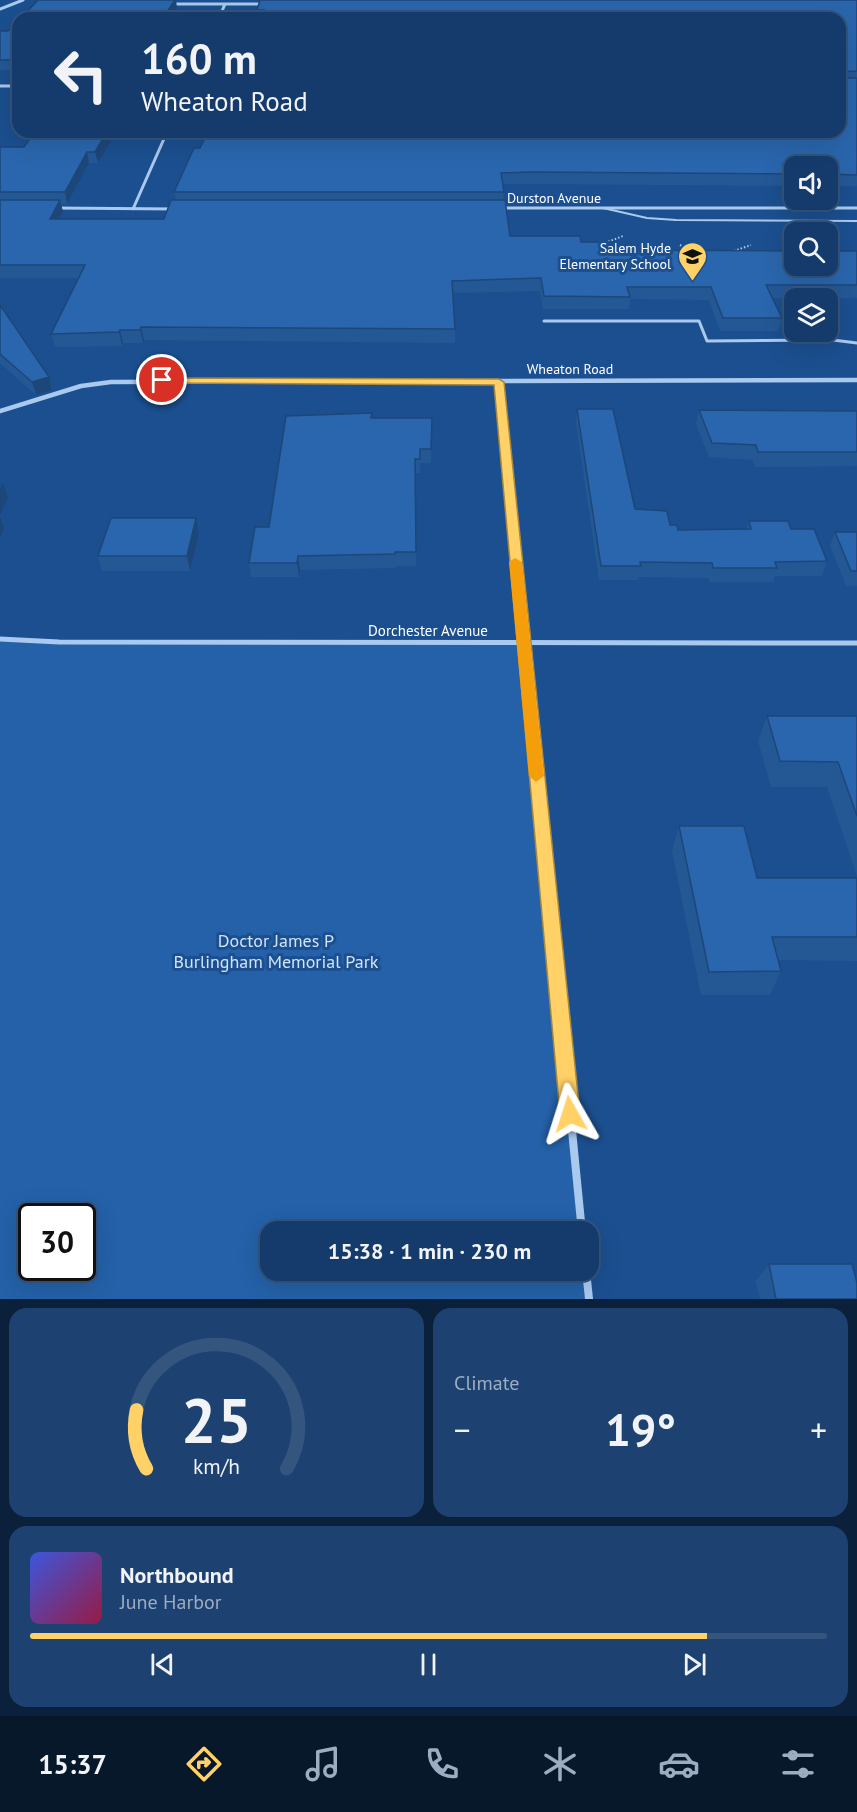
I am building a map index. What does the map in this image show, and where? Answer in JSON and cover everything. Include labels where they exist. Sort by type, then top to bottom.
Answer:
[{"type":"street","points":[[0,9],[24,0]]},
{"type":"street","points":[[166,4],[273,4]]},
{"type":"street","points":[[222,12],[225,4]]},
{"type":"street","points":[[133,209],[164,138]]},
{"type":"street","points":[[44,208],[180,209]]},
{"type":"street","name":"Durston Avenue","points":[[497,208],[857,208]]},
{"type":"street","name":"Wheaton Road","points":[[0,411],[81,386],[111,382],[857,380]]},
{"type":"street","points":[[499,382],[581,1221]]},
{"type":"street","name":"Dorchester Avenue","points":[[0,639],[60,642],[857,643]]},
{"type":"street","points":[[587,1281],[589,1299]]},
{"type":"lane","points":[[603,208],[646,218],[857,221]]},
{"type":"lane","points":[[544,321],[699,321],[707,341],[833,340],[857,343]]},
{"type":"path","points":[[601,244],[633,233]]},
{"type":"path","points":[[683,256],[694,253]]},
{"type":"green space","name":"Doctor James P Burlingham Memorial Park","points":[[0,639],[60,642],[523,642],[581,1221],[260,1221],[260,1281],[587,1281],[589,1299],[0,1299]]},
{"type":"building","points":[[38,0],[175,0],[167,12],[27,12]]},
{"type":"building","points":[[260,0],[857,0],[857,71],[846,72],[846,12],[263,12],[264,10],[257,10]]},
{"type":"building","points":[[12,27],[12,60],[0,60],[0,31],[8,31]]},
{"type":"building","points":[[846,78],[857,78],[857,175],[838,174],[838,156],[784,156],[784,174],[501,173],[504,192],[174,192],[194,148],[200,148],[205,138],[846,138]]},
{"type":"building","points":[[31,138],[103,138],[95,152],[87,152],[65,192],[0,192],[0,147],[24,147]]},
{"type":"building","points":[[0,200],[60,200],[50,219],[164,219],[171,200],[505,200],[510,236],[580,236],[581,242],[615,242],[618,250],[784,251],[784,276],[838,276],[838,251],[857,251],[857,285],[766,285],[782,318],[723,318],[711,287],[627,287],[630,297],[544,296],[541,278],[452,281],[455,329],[141,327],[140,330],[120,330],[119,332],[51,334],[85,265],[0,265]]},
{"type":"building","points":[[0,305],[49,377],[32,382],[0,354]]},
{"type":"building","points":[[577,409],[613,409],[635,509],[667,511],[670,525],[677,525],[678,530],[751,529],[749,521],[788,521],[791,529],[814,529],[827,561],[775,562],[777,568],[713,568],[712,563],[640,562],[641,566],[601,566]]},
{"type":"building","points":[[699,410],[857,411],[857,452],[758,452],[756,445],[712,443]]},
{"type":"building","points":[[372,413],[371,418],[432,418],[431,449],[420,449],[420,459],[415,459],[416,552],[298,556],[297,563],[249,563],[255,527],[269,527],[286,416]]},
{"type":"building","points":[[111,518],[196,518],[187,556],[98,556]]},
{"type":"building","points":[[835,532],[857,532],[857,571],[851,571]]},
{"type":"building","points":[[767,716],[857,716],[857,816],[838,762],[780,761]]},
{"type":"building","points":[[679,826],[744,826],[757,878],[857,878],[857,937],[772,937],[781,971],[709,972]]},
{"type":"building","points":[[769,1264],[852,1264],[857,1283],[857,1299],[776,1299]]},
{"type":"slow traffic","points":[[515,562],[536,776]]},
{"type":"place","name":"Salem Hyde Elementary School","points":[[692,282]]},
{"type":"route","points":[[162,380],[499,382],[570,1114]]}]
